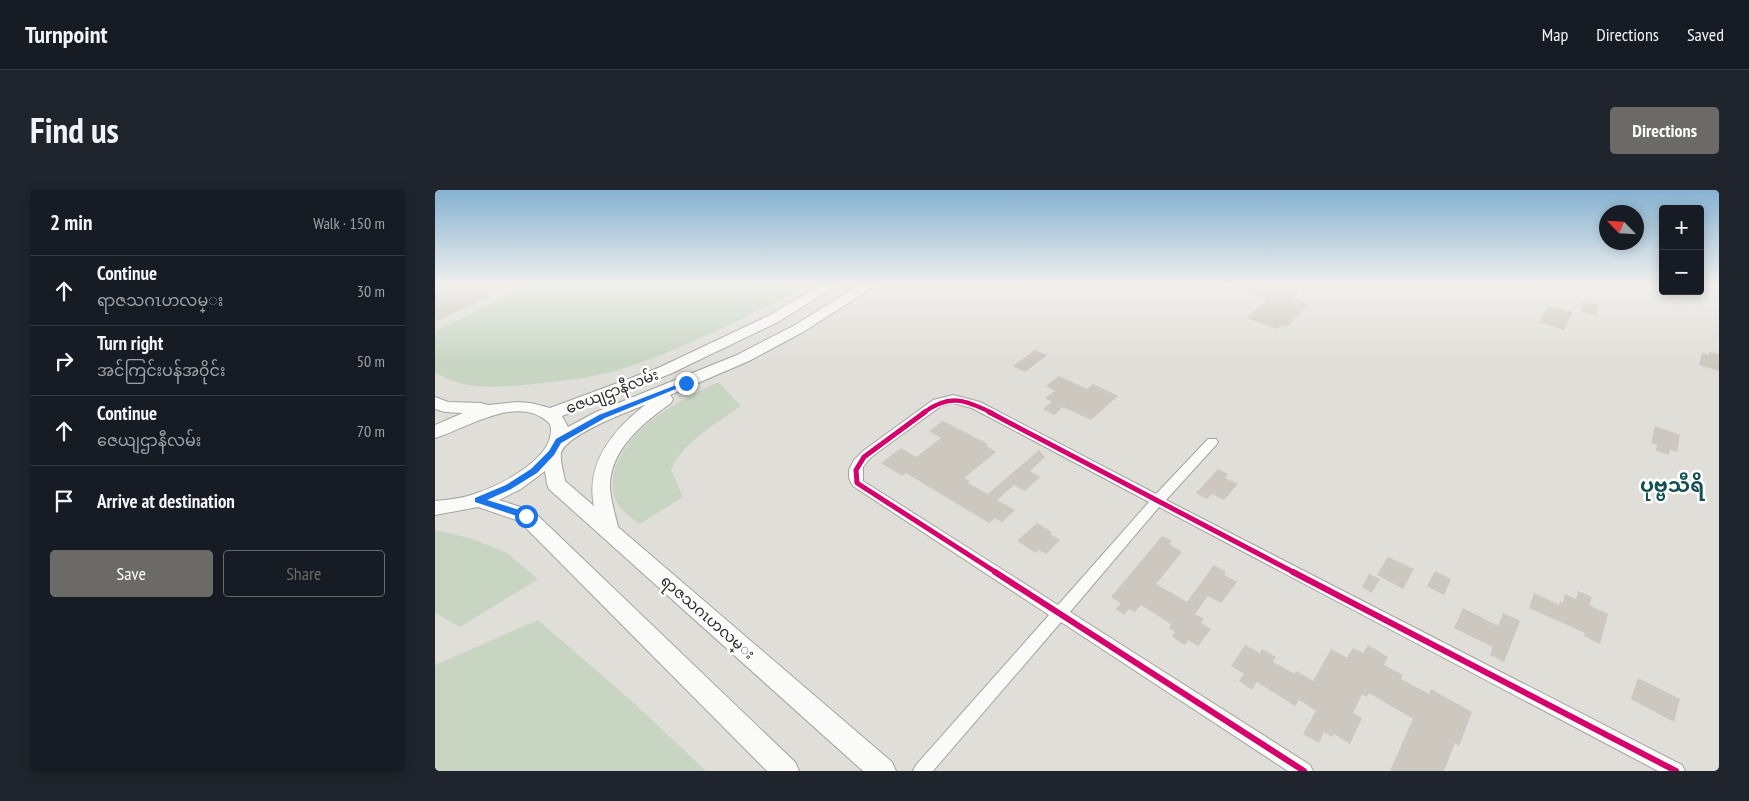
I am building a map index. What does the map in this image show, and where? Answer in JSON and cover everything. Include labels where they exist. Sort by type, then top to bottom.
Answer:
[{"type":"main road","name":"ဇေယျဌာနီလမ်း","points":[[550,414],[664,371],[787,311]]},
{"type":"main road","name":"ဇေယျဌာနီလမ်း","points":[[435,508],[478,500],[509,487],[534,471],[555,447],[602,416],[743,358],[826,311]]},
{"type":"main road","points":[[609,531],[601,483],[614,443],[647,411],[686,383]]},
{"type":"main road","points":[[435,402],[445,408],[500,409]]},
{"type":"main road","points":[[435,432],[477,414],[500,409],[520,407],[537,409],[550,414]]},
{"type":"main road","name":"ရာဇသဂၤဟလမ္း","points":[[550,414],[557,421],[560,430],[555,447],[556,484],[883,771]]},
{"type":"main road","points":[[478,500],[526,516],[786,771]]},
{"type":"street","points":[[1304,771],[857,483],[854,474],[857,464],[867,454],[937,403],[953,399],[976,405],[1676,771]]},
{"type":"street","points":[[922,771],[1157,501],[1212,442]]},
{"type":"green space","points":[[475,311],[757,311],[682,346],[637,364],[585,377],[516,386],[475,386],[453,381],[435,373],[435,331]]},
{"type":"green space","points":[[718,382],[741,406],[701,434],[684,450],[677,460],[671,470],[683,497],[640,524],[621,509],[614,493],[615,469],[622,453],[632,439],[657,416]]},
{"type":"green space","points":[[435,530],[470,538],[507,553],[538,579],[460,627],[435,613]]},
{"type":"green space","points":[[538,620],[634,703],[706,771],[435,771],[435,665]]},
{"type":"building","points":[[435,311],[458,311],[435,322]]},
{"type":"building","points":[[1254,311],[1302,311],[1287,327],[1281,325],[1277,329],[1247,318]]},
{"type":"building","points":[[1545,311],[1573,312],[1564,330],[1539,322]]},
{"type":"building","points":[[1580,311],[1598,311],[1597,316]]},
{"type":"building","points":[[1035,350],[1047,355],[1025,372],[1013,366]]},
{"type":"building","points":[[1709,352],[1719,354],[1719,371],[1699,365],[1702,353],[1709,355]]},
{"type":"building","points":[[1059,376],[1087,389],[1093,384],[1118,396],[1091,420],[1063,407],[1054,415],[1043,409],[1052,402],[1045,398],[1055,391],[1046,386]]},
{"type":"building","points":[[943,421],[988,444],[986,446],[996,452],[964,478],[970,481],[968,483],[988,494],[1039,450],[1045,457],[1030,471],[1040,477],[1025,491],[1014,485],[997,500],[1015,510],[1002,522],[995,518],[989,523],[906,473],[902,476],[881,463],[901,448],[916,457],[941,438],[929,431]]},
{"type":"building","points":[[1655,426],[1680,435],[1677,452],[1670,450],[1669,455],[1656,451],[1657,445],[1651,443]]},
{"type":"building","points":[[1218,469],[1228,474],[1225,478],[1238,484],[1224,500],[1212,494],[1207,499],[1196,493]]},
{"type":"building","points":[[1037,523],[1052,532],[1050,534],[1060,540],[1046,554],[1039,550],[1036,553],[1017,541]]},
{"type":"building","points":[[1162,536],[1172,541],[1169,544],[1182,552],[1156,584],[1187,602],[1214,565],[1226,572],[1224,575],[1237,582],[1221,603],[1208,596],[1195,614],[1204,619],[1201,623],[1211,629],[1198,646],[1188,640],[1185,645],[1172,637],[1175,632],[1169,628],[1171,624],[1141,605],[1135,612],[1129,609],[1124,615],[1116,609],[1121,603],[1111,597]]},
{"type":"building","points":[[1388,557],[1414,569],[1403,589],[1377,575]]},
{"type":"building","points":[[1435,571],[1451,579],[1444,595],[1427,586]]},
{"type":"building","points":[[1369,574],[1380,579],[1372,593],[1362,587]]},
{"type":"building","points":[[1578,591],[1592,597],[1589,605],[1608,614],[1600,644],[1584,636],[1585,633],[1529,608],[1534,593],[1559,605],[1560,601],[1563,603],[1565,594],[1576,599]]},
{"type":"building","points":[[1463,608],[1498,626],[1503,613],[1520,621],[1504,662],[1490,655],[1493,647],[1454,628]]},
{"type":"building","points":[[1245,645],[1260,653],[1262,649],[1276,657],[1273,662],[1295,674],[1296,671],[1313,681],[1331,649],[1347,658],[1353,648],[1363,653],[1368,645],[1388,657],[1384,665],[1403,675],[1401,679],[1429,694],[1431,689],[1472,712],[1459,746],[1455,743],[1444,771],[1390,771],[1413,719],[1369,693],[1367,697],[1362,694],[1353,713],[1362,718],[1350,744],[1334,734],[1332,737],[1324,732],[1319,743],[1303,734],[1316,711],[1299,700],[1295,706],[1257,682],[1252,690],[1239,681],[1244,674],[1231,666]]},
{"type":"building","points":[[1638,678],[1680,699],[1674,722],[1631,699]]},
{"type":"cycle path","points":[[1304,771],[857,483],[855,474],[859,463],[867,454],[937,403],[953,399],[976,405],[1676,771]]},
{"type":"district","name":"ပုဗ္ဗသီရိ","points":[[1672,485]]},
{"type":"route","points":[[526,516],[478,500],[509,487],[534,471],[551,453],[558,441],[602,416],[686,383]]}]
